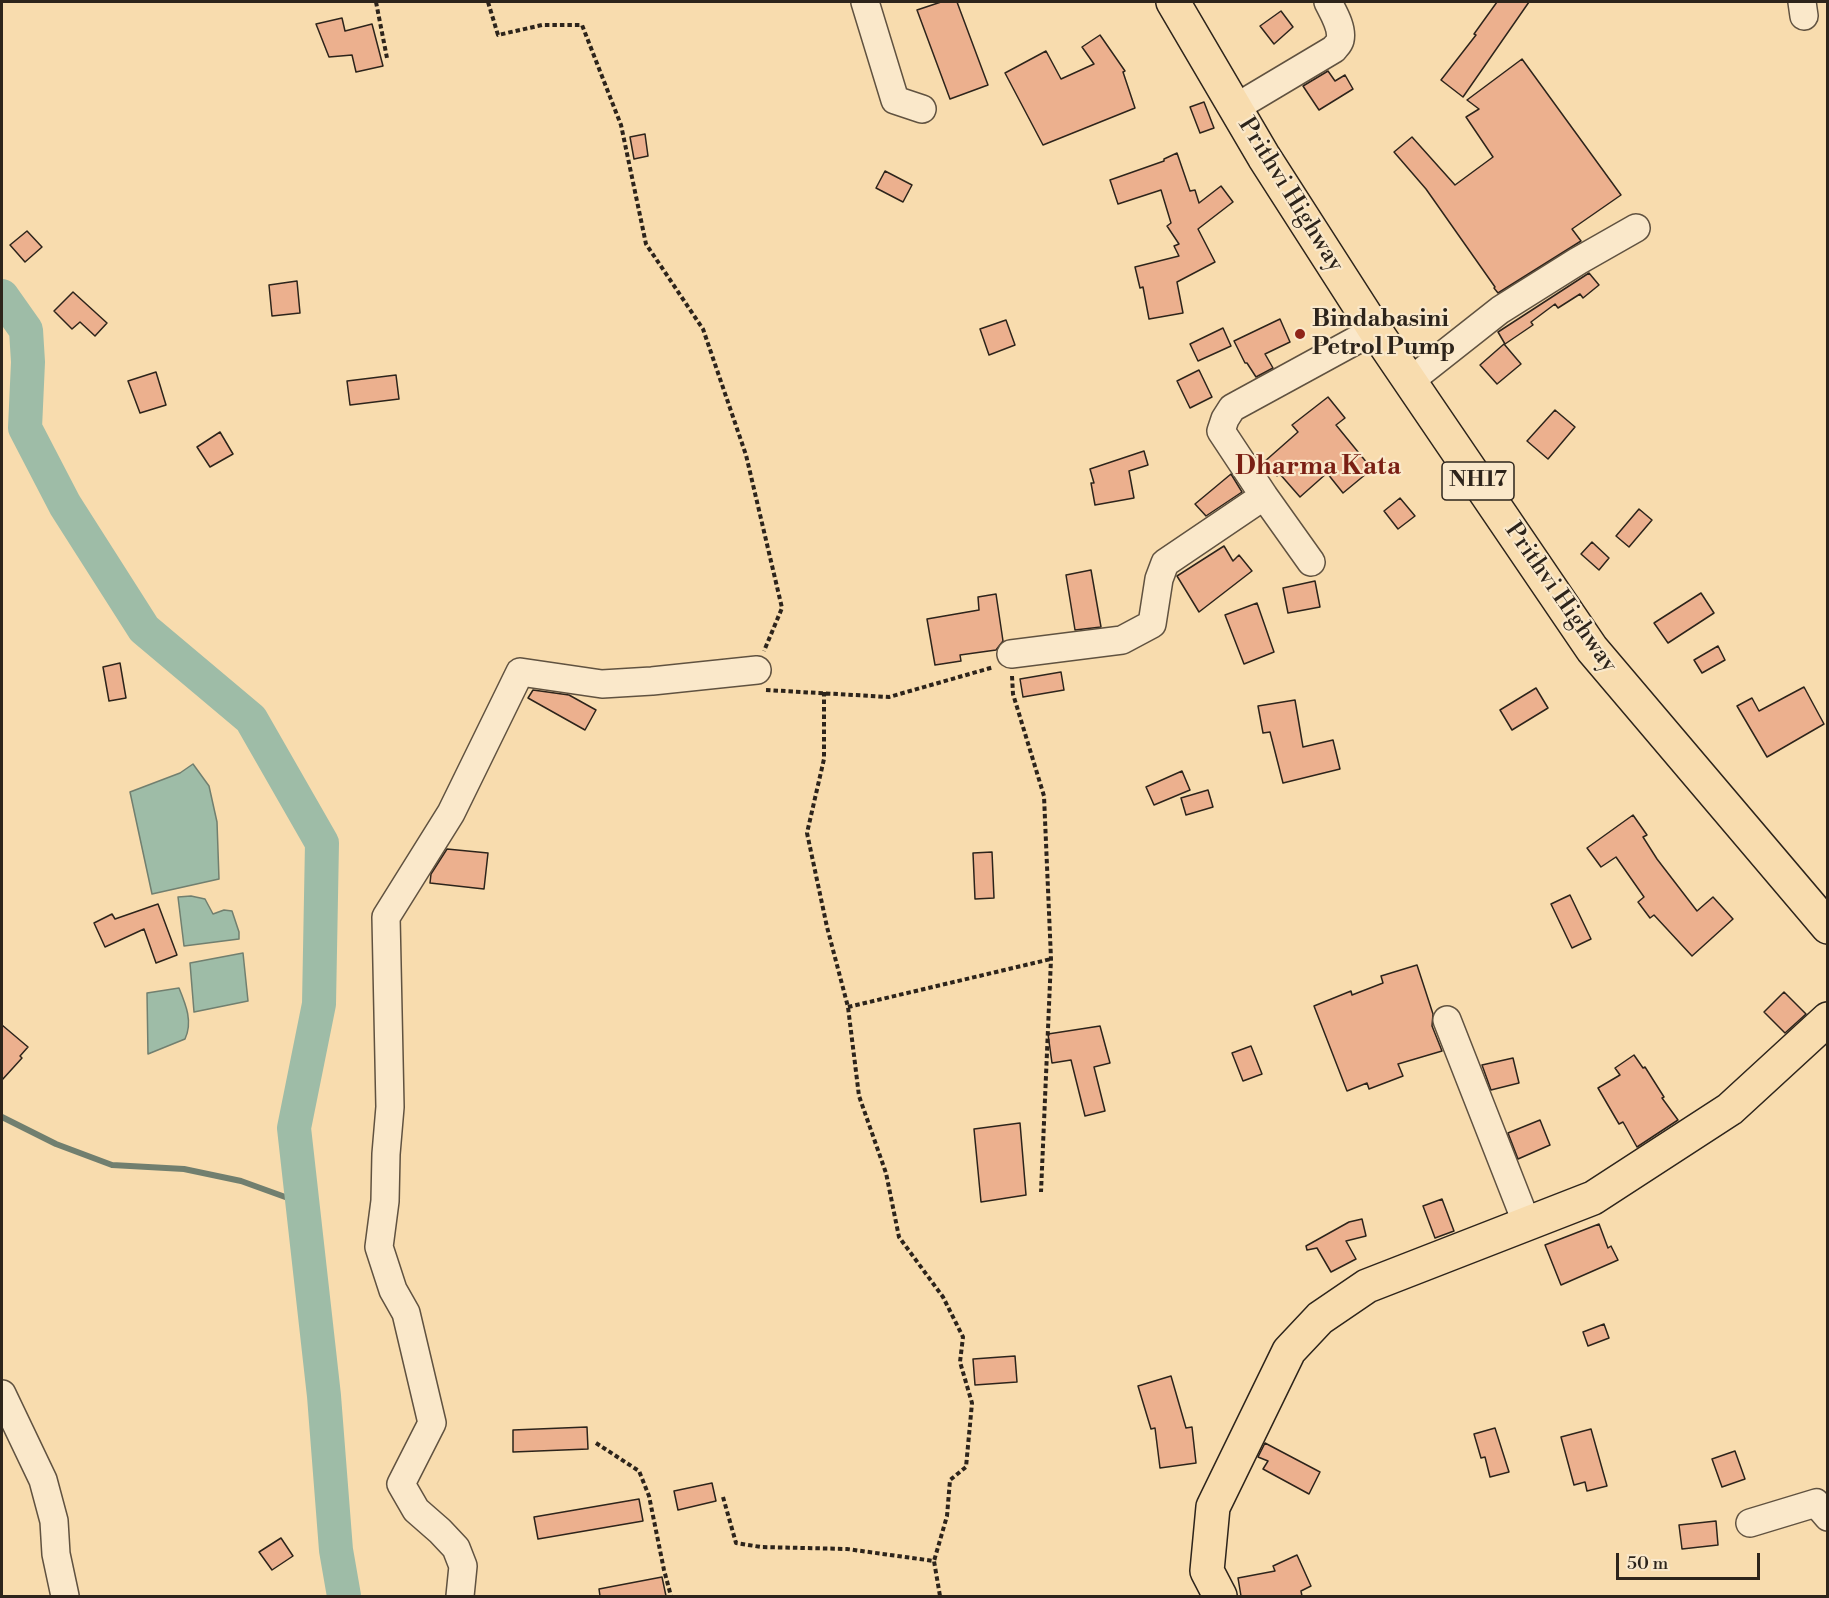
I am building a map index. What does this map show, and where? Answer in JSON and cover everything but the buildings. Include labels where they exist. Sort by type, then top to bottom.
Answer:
[{"type":"main road","name":"Prithvi Highway","points":[[1173,2],[1235,108],[1376,330],[1592,650],[1827,927]]},
{"type":"main road","points":[[1220,1596],[1207,1571],[1213,1507],[1289,1351],[1320,1318],[1367,1286],[1593,1198],[1730,1109],[1827,1019]]},
{"type":"street","points":[[865,2],[894,100],[922,110]]},
{"type":"street","points":[[1235,108],[1334,49],[1340,40],[1339,31],[1336,16],[1328,2]]},
{"type":"street","points":[[1410,381],[1500,310],[1636,228]]},
{"type":"street","points":[[1311,562],[1221,431],[1232,408],[1376,330]]},
{"type":"street","points":[[1011,654],[1122,640],[1138,633],[1152,624],[1159,579],[1165,563],[1264,496]]},
{"type":"street","points":[[460,1596],[463,1566],[456,1548],[416,1510],[401,1484],[432,1423],[406,1313],[393,1290],[379,1247],[386,1201],[386,1154],[390,1107],[386,917],[451,813],[520,672],[602,684],[757,670]]},
{"type":"street","points":[[1447,1020],[1527,1224]]},
{"type":"street","points":[[2,1394],[43,1480],[54,1521],[56,1554],[65,1596]]},
{"type":"street","points":[[1750,1522],[1824,1502]]},
{"type":"path","points":[[376,2],[387,58]]},
{"type":"path","points":[[488,2],[498,35],[542,25],[582,25],[621,125],[646,244],[703,329],[746,455],[782,608],[757,670],[765,690],[890,697],[1000,665],[1011,654]]},
{"type":"path","points":[[1011,654],[1013,694],[1044,796],[1051,959],[1041,1192]]},
{"type":"path","points":[[824,692],[824,759],[807,833],[848,1007],[859,1096],[886,1173],[899,1237],[944,1297],[963,1337],[960,1362],[972,1403],[966,1467],[950,1480],[946,1516],[934,1561],[940,1596]]},
{"type":"path","points":[[848,1007],[1051,959]]},
{"type":"path","points":[[596,1443],[639,1471],[649,1496],[671,1596]]},
{"type":"path","points":[[723,1497],[736,1543],[761,1547],[847,1549],[934,1561]]},
{"type":"shaded area","points":[[193,764],[209,786],[217,822],[219,879],[152,894],[130,792],[180,773]]},
{"type":"shaded area","points":[[191,896],[205,899],[213,914],[224,910],[232,911],[239,939],[184,946],[178,897]]},
{"type":"shaded area","points":[[243,953],[248,1001],[194,1012],[190,963]]},
{"type":"shaded area","points":[[179,988],[188,1020],[185,1039],[148,1054],[147,993]]},
{"type":"waterway","points":[[2,296],[26,330],[28,362],[25,428],[65,505],[144,629],[251,719],[322,843],[319,1004],[294,1128],[324,1396],[336,1550],[344,1596]]},
{"type":"waterway","points":[[2,1117],[56,1144],[112,1165],[184,1169],[241,1181],[288,1198],[308,1248]]},
{"type":"place","name":"Bindabasini Petrol Pump","points":[[1300,334]]},
{"type":"district","name":"Dharma Kata","points":[[1318,468]]}]
